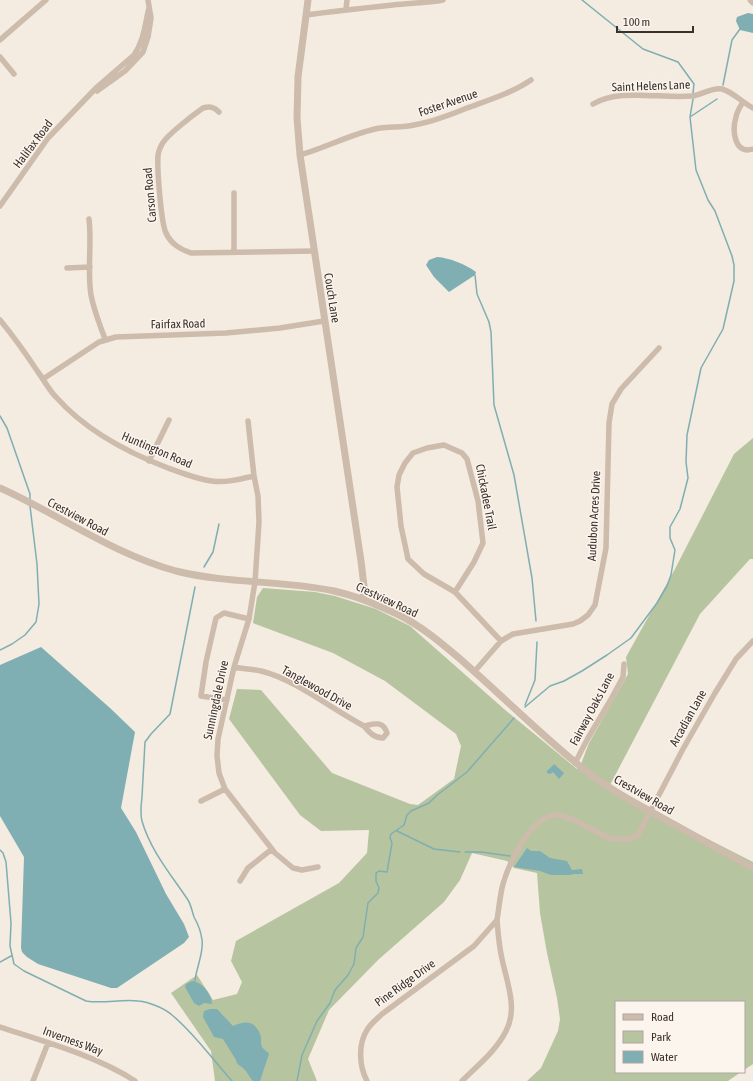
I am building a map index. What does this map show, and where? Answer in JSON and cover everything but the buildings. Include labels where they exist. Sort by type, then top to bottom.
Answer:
[{"type":"street","points":[[0,40],[46,0]]},
{"type":"street","name":"Halifax Road","points":[[0,206],[7,199],[48,138],[88,98],[125,71],[143,52],[148,37],[151,18],[148,0]]},
{"type":"street","name":"Couch Lane","points":[[308,0],[298,77],[297,118],[300,155],[361,561],[364,586],[363,599]]},
{"type":"street","points":[[346,9],[347,0]]},
{"type":"street","points":[[306,15],[407,2],[424,3],[443,0]]},
{"type":"street","points":[[0,57],[14,74]]},
{"type":"street","name":"Foster Avenue","points":[[300,155],[318,150],[374,129],[384,127],[413,126],[437,119],[493,99],[521,87],[531,80]]},
{"type":"street","name":"Saint Helens Lane","points":[[593,104],[611,97],[691,96],[715,89],[721,89],[753,108]]},
{"type":"street","points":[[743,102],[736,116],[735,138],[740,148],[744,150],[753,149]]},
{"type":"street","name":"Carson Road","points":[[219,112],[208,106],[203,108],[170,135],[162,144],[158,156],[161,205],[165,231],[172,242],[182,250],[191,253],[314,251]]},
{"type":"street","points":[[234,193],[234,252]]},
{"type":"street","points":[[89,218],[91,239],[89,254],[91,295],[97,318],[106,339]]},
{"type":"street","points":[[67,268],[90,267]]},
{"type":"street","name":"Huntington Road","points":[[0,320],[60,401],[90,428],[113,443],[149,461],[190,476],[223,482],[254,476]]},
{"type":"street","name":"Fairfax Road","points":[[43,380],[84,351],[106,339],[116,337],[250,331],[324,321]]},
{"type":"street","name":"Audubon Acres Drive","points":[[474,672],[501,641],[514,634],[574,624],[588,615],[595,605],[606,548],[609,423],[612,404],[621,389],[659,348]]},
{"type":"street","points":[[149,461],[170,420]]},
{"type":"street","points":[[248,421],[254,476],[258,496],[259,522],[255,582]]},
{"type":"street","name":"Chickadee Trail","points":[[455,592],[474,562],[483,543],[478,501],[467,459],[462,453],[444,445],[427,448],[414,453],[405,464],[399,475],[398,487],[401,526],[408,559],[424,574],[455,592],[501,641]]},
{"type":"street","name":"Crestview Road","points":[[0,488],[113,547],[156,565],[190,574],[255,582],[306,586],[334,591],[363,599],[402,617],[432,636],[575,763],[612,789],[753,868]]},
{"type":"street","name":"Sunningdale Drive","points":[[255,582],[249,619],[234,667],[218,739],[217,756],[219,773],[225,789],[284,862],[293,868],[302,870],[318,867]]},
{"type":"street","points":[[227,700],[201,696],[206,662],[216,618],[224,614],[249,619]]},
{"type":"street","name":"Arcadian Lane","points":[[651,812],[715,693],[736,658],[753,641]]},
{"type":"street","name":"Fairway Oaks Lane","points":[[575,763],[623,677],[624,664]]},
{"type":"street","name":"Tanglewood Drive","points":[[234,667],[262,671],[283,680],[304,690],[364,726]]},
{"type":"street","points":[[201,801],[225,789]]},
{"type":"street","name":"Pine Ridge Drive","points":[[462,1081],[492,1051],[507,1030],[511,1019],[511,1001],[499,944],[497,920],[503,885],[508,868],[524,841],[533,829],[551,816],[561,816],[609,838],[624,840],[631,839],[638,835],[651,812]]},
{"type":"street","points":[[240,881],[248,868],[272,849]]},
{"type":"street","name":"Pine Ridge Drive","points":[[367,1081],[362,1064],[361,1048],[365,1034],[370,1025],[382,1014],[474,946],[497,920]]},
{"type":"street","name":"Inverness Way","points":[[0,1027],[99,1062],[135,1081]]},
{"type":"street","points":[[33,1081],[48,1043]]},
{"type":"green space","points":[[753,438],[753,559],[750,559],[700,614],[610,785],[700,835],[753,862],[753,1064],[745,1069],[745,1001],[615,1001],[615,1073],[740,1073],[728,1081],[527,1081],[541,1068],[558,1031],[560,1019],[540,913],[537,873],[514,868],[507,861],[472,853],[460,880],[444,902],[378,960],[329,1010],[308,1059],[317,1081],[215,1081],[211,1051],[171,993],[197,975],[213,1000],[237,994],[242,982],[231,961],[236,941],[339,883],[367,853],[369,830],[321,831],[300,815],[229,719],[237,689],[261,690],[332,773],[410,804],[418,805],[454,779],[461,746],[456,734],[385,681],[333,653],[253,623],[257,597],[263,588],[315,592],[335,596],[376,609],[410,626],[504,709],[577,769],[581,764],[589,743],[628,674],[626,657],[675,569],[734,454]]},
{"type":"water","points":[[748,13],[753,14],[753,33],[740,30],[736,21],[737,17]]},
{"type":"water","points":[[437,257],[462,264],[476,272],[475,275],[449,292],[434,277],[426,265],[429,260]]},
{"type":"water","points":[[41,647],[135,732],[121,808],[136,832],[166,894],[184,924],[189,937],[184,943],[117,988],[111,988],[38,964],[27,957],[22,952],[21,948],[24,857],[0,816],[0,665]]},
{"type":"water","points":[[554,764],[564,773],[559,779],[553,772],[550,774],[547,773],[547,771]]},
{"type":"water","points":[[527,848],[531,851],[540,851],[550,858],[567,861],[572,870],[582,869],[583,874],[551,875],[540,871],[514,867]]},
{"type":"water","points":[[192,981],[206,989],[212,1000],[212,1004],[204,1003],[199,1006],[194,1003],[185,987],[186,984]]},
{"type":"water","points":[[217,1009],[233,1026],[241,1023],[249,1023],[258,1029],[261,1036],[262,1047],[269,1054],[260,1081],[253,1081],[245,1070],[237,1063],[223,1039],[214,1037],[203,1017],[204,1011]]},
{"type":"waterway","points":[[582,0],[643,49],[678,62],[694,84],[693,93]]},
{"type":"waterway","points":[[723,85],[732,40],[740,29]]},
{"type":"waterway","points":[[525,707],[550,686],[564,681],[582,671],[631,638],[657,603],[667,586],[671,575],[675,550],[670,538],[670,527],[680,509],[688,478],[686,462],[687,435],[701,368],[723,329],[734,281],[734,265],[732,256],[715,211],[708,200],[696,170],[690,117],[693,99]]},
{"type":"waterway","points":[[690,117],[717,99]]},
{"type":"waterway","points":[[475,275],[477,294],[489,322],[491,332],[494,405],[514,475],[532,578],[536,621]]},
{"type":"waterway","points":[[0,416],[7,428],[30,494],[30,501]]},
{"type":"waterway","points":[[0,650],[25,635],[36,622],[39,604],[37,564],[30,506]]},
{"type":"waterway","points":[[204,567],[213,552],[219,524]]},
{"type":"waterway","points":[[195,587],[170,714],[145,742],[141,812],[142,821],[150,842],[188,900],[200,931],[202,950],[195,981]]},
{"type":"waterway","points":[[525,705],[535,680],[537,642]]},
{"type":"waterway","points":[[297,1081],[302,1055],[317,1021],[330,1003],[335,990],[348,975],[354,964],[356,948],[363,937],[368,903],[378,893],[379,888],[376,881],[376,873],[379,871],[387,872],[392,843],[390,838],[391,834],[404,825],[407,815],[411,811],[429,803],[467,772],[514,718]]},
{"type":"waterway","points":[[397,831],[434,849],[460,852]]},
{"type":"waterway","points":[[0,850],[3,853],[6,862],[11,923],[10,946],[14,964],[24,971],[86,1001],[138,1001],[151,1004],[165,1010],[188,1030],[232,1081]]},
{"type":"waterway","points":[[465,852],[481,852],[510,856]]},
{"type":"waterway","points":[[0,962],[11,956]]}]
